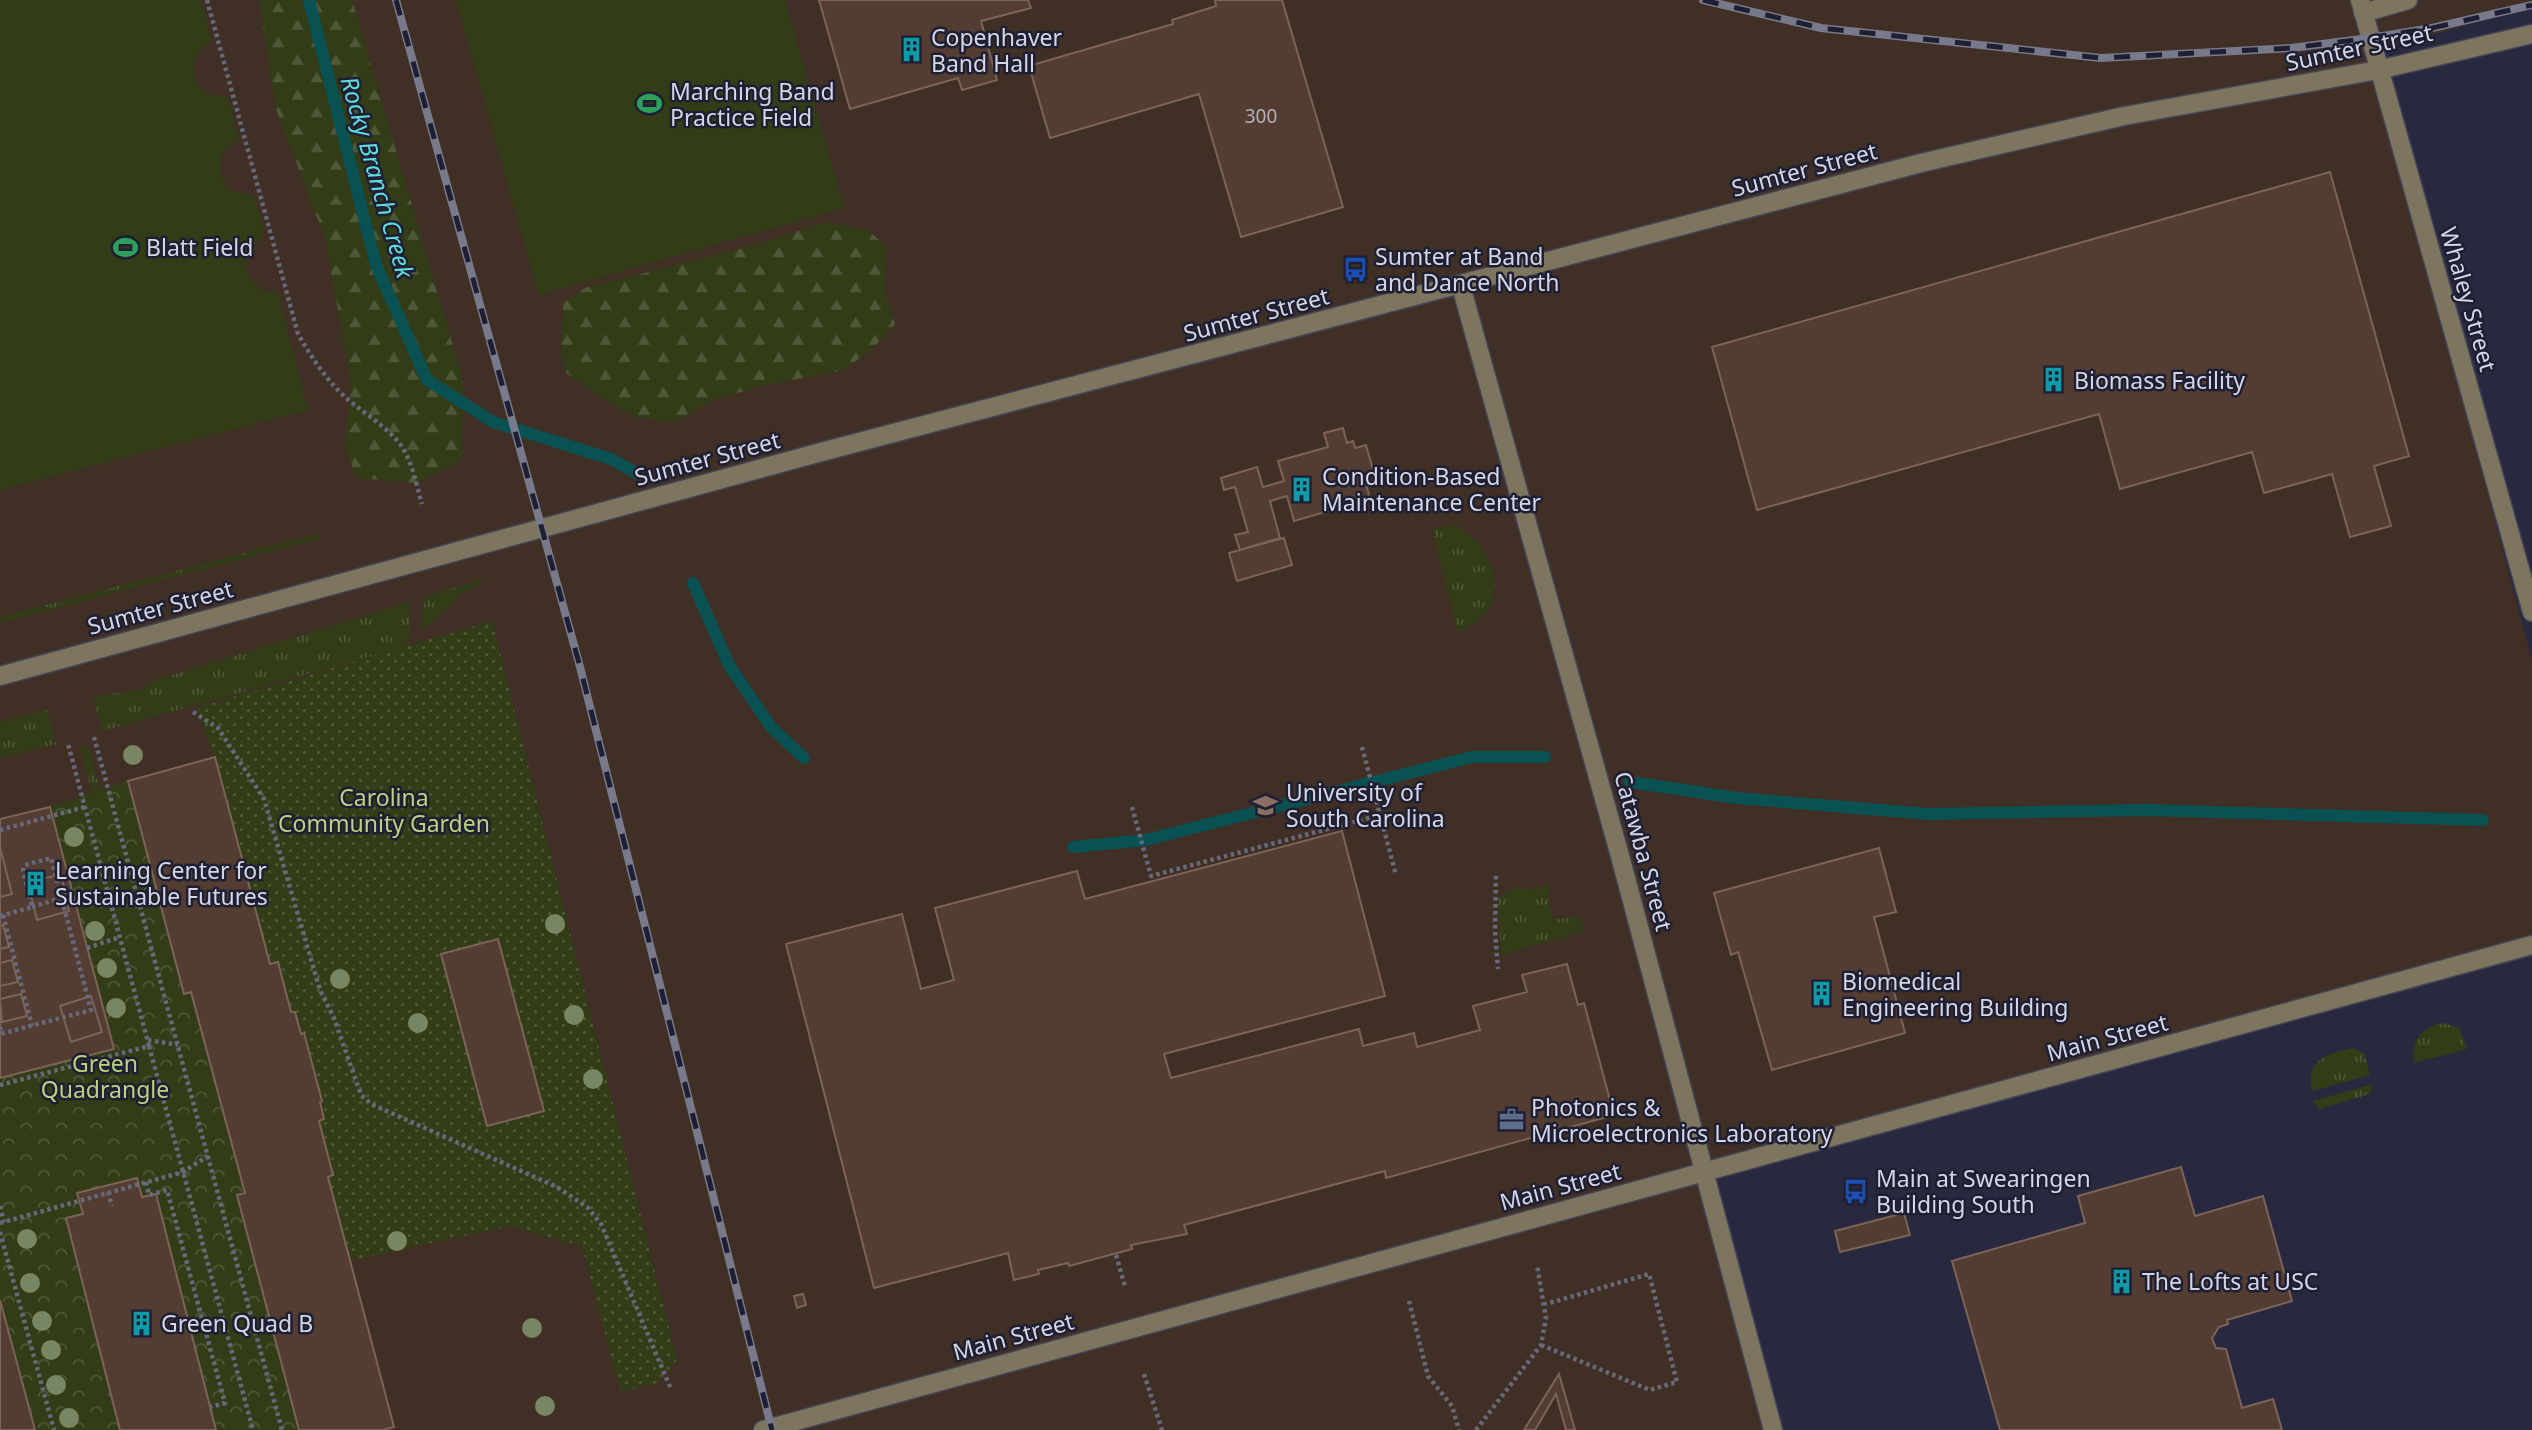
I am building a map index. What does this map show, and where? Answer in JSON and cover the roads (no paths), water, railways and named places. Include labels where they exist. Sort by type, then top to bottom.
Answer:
[{"type":"street","name":"Sumter Street","points":[[2361,6],[2408,0]]},
{"type":"street","name":"Whaley Street","points":[[2361,6],[2532,612]]},
{"type":"street","name":"Sumter Street","points":[[0,676],[591,514],[1921,163],[2124,116],[2378,71],[2532,34]]},
{"type":"street","name":"Catawba Street","points":[[1461,286],[1617,843],[1773,1430]]},
{"type":"street","name":"Main Street","points":[[763,1430],[2532,945]]},
{"type":"waterway","name":"Rocky Branch Creek","points":[[309,0],[376,265],[427,380],[493,422],[611,459],[636,473]]},
{"type":"waterway","name":"Rocky Branch Creek","points":[[693,583],[729,665],[771,727],[804,758]]},
{"type":"waterway","points":[[1073,847],[1146,840],[1472,757],[1545,757]]},
{"type":"waterway","points":[[1630,782],[1737,798],[1929,814],[2147,810],[2483,820]]},
{"type":"railway","points":[[396,0],[579,663],[772,1430]]},
{"type":"railway","points":[[1703,0],[1821,28],[2101,58],[2291,48],[2432,28],[2532,5]]},
{"type":"place","name":"Copenhaver Band Hall","points":[[911,50]]},
{"type":"place","name":"Marching Band Practice Field","points":[[650,104]]},
{"type":"place","name":"Blatt Field","points":[[126,247]]},
{"type":"place","name":"Sumter at Band and Dance North","points":[[1355,269]]},
{"type":"place","name":"Biomass Facility","points":[[2054,380]]},
{"type":"place","name":"Condition-Based Maintenance Center","points":[[1302,489]]},
{"type":"place","name":"University of South Carolina","points":[[1266,805]]},
{"type":"place","name":"Learning Center for Sustainable Futures","points":[[35,883]]},
{"type":"place","name":"Biomedical Engineering Building","points":[[1822,994]]},
{"type":"place","name":"Photonics & Microelectronics Laboratory","points":[[1511,1120]]},
{"type":"place","name":"Main at Swearingen Building South","points":[[1856,1191]]},
{"type":"place","name":"The Lofts at USC","points":[[2122,1281]]},
{"type":"place","name":"Green Quad B","points":[[141,1323]]},
{"type":"park label","name":"Carolina Community Garden","points":[[384,810]]},
{"type":"park label","name":"Green Quadrangle","points":[[105,1076]]}]
